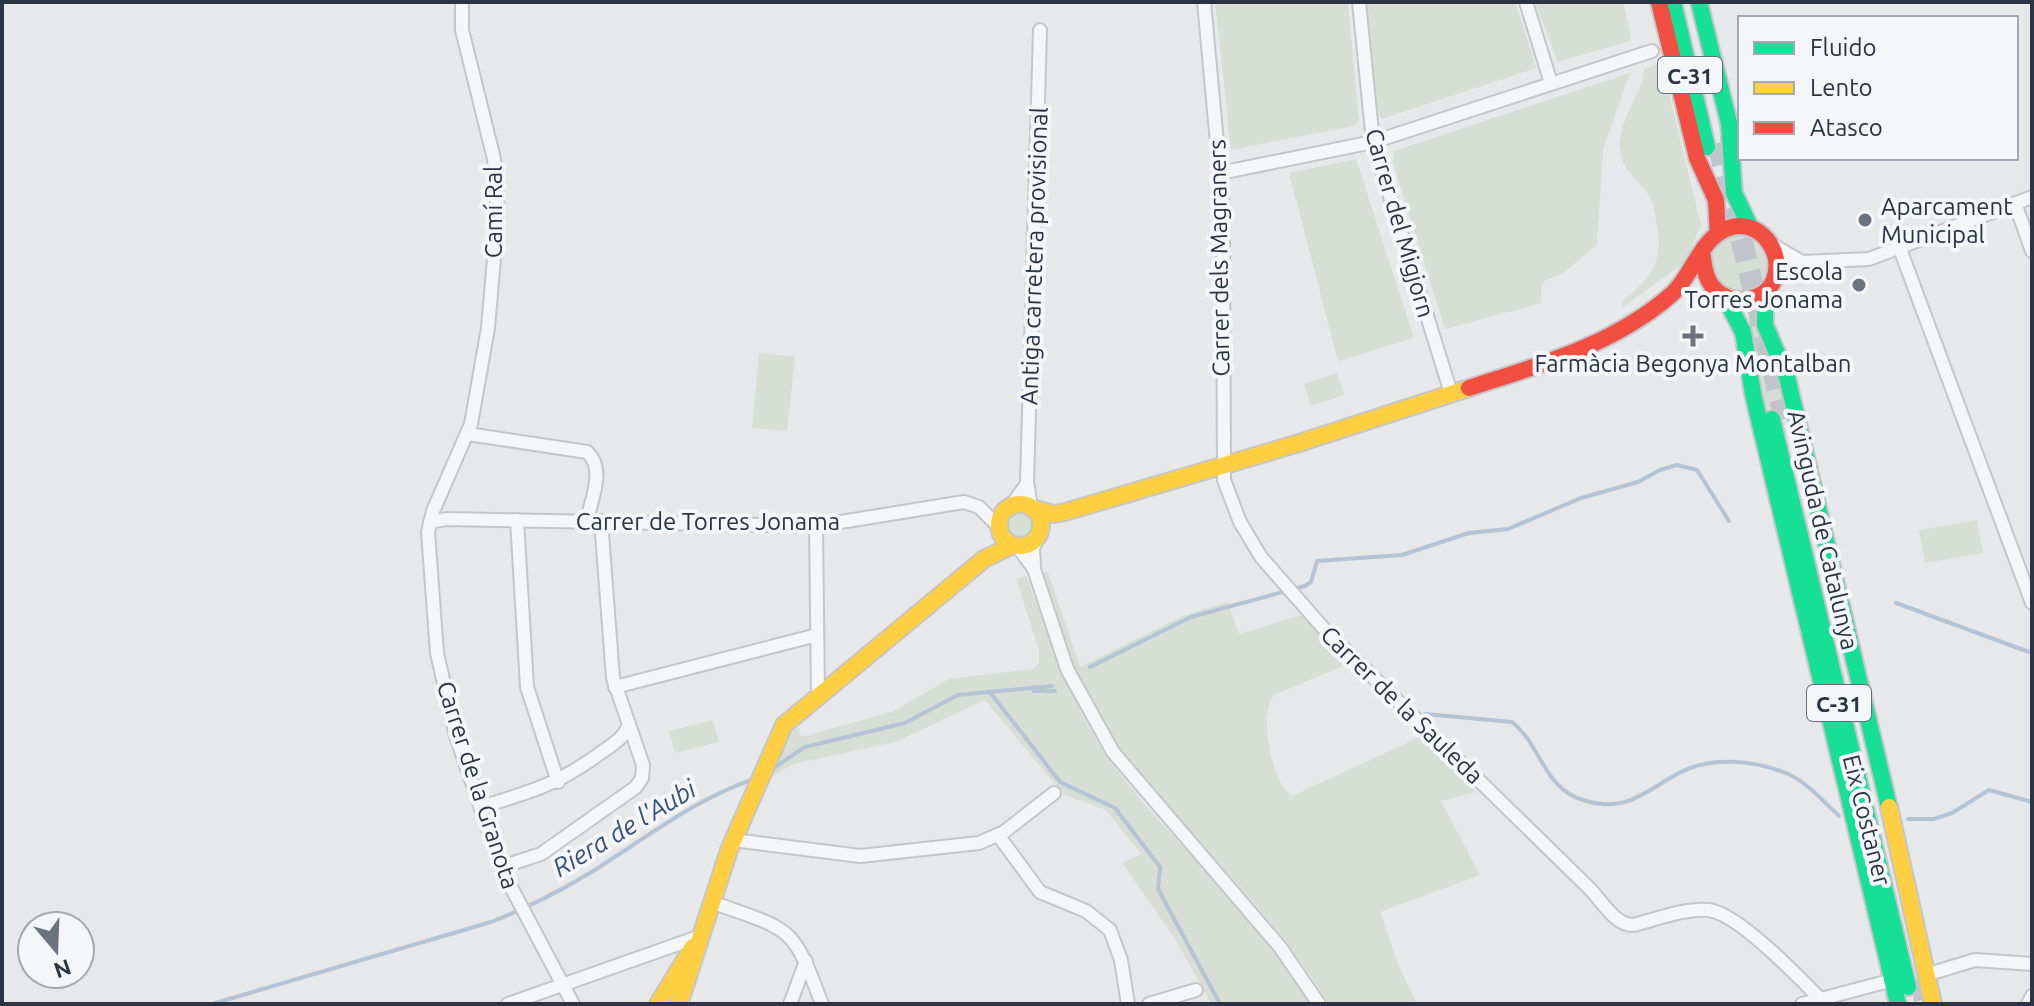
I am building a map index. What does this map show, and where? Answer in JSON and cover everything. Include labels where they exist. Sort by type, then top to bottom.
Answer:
[{"type":"main road","points":[[679,1004],[733,840],[784,725],[1008,538],[1008,507],[1033,508],[1053,514],[1065,512],[1225,466],[1598,342],[1673,293],[1718,233],[1716,200],[1697,158],[1659,2]]},
{"type":"main road","name":"C-31","points":[[1673,2],[1713,145],[1686,2]]},
{"type":"main road","points":[[1673,293],[1694,290],[1746,301],[1768,287],[1777,267],[1773,245],[1763,234],[1750,227],[1737,209],[1731,189],[1733,143],[1699,2]]},
{"type":"main road","points":[[1718,233],[1734,227],[1750,227]]},
{"type":"main road","points":[[1703,257],[1705,277],[1720,296]]},
{"type":"main road","name":"Avinguda de Catalunya","points":[[1768,287],[1761,307],[1790,389],[1913,980],[1898,1004]]},
{"type":"main road","name":"Avinguda de Catalunya","points":[[1720,296],[1739,316],[1746,336],[1753,394],[1913,980],[1933,1004]]},
{"type":"main road","name":"Eix Costaner","points":[[1778,419],[1913,980]]},
{"type":"main road","points":[[1033,508],[1041,519],[1040,534]]},
{"type":"main road","points":[[1008,538],[1029,545],[1065,512]]},
{"type":"main road","points":[[658,1004],[701,936]]},
{"type":"street","name":"Camí Ral","points":[[430,522],[469,429],[488,328],[498,185],[487,125],[462,30],[462,2]]},
{"type":"street","name":"Carrer dels Magraners","points":[[1204,2],[1220,173],[1225,466]]},
{"type":"street","name":"Carrer del Migjorn","points":[[1359,2],[1373,142],[1451,393]]},
{"type":"street","points":[[1526,2],[1551,83]]},
{"type":"street","name":"Antiga carretera provisional","points":[[1033,508],[1027,482],[1040,30]]},
{"type":"street","points":[[1220,173],[1373,142],[1652,51]]},
{"type":"street","points":[[1773,245],[1802,262],[1869,259],[2032,197]]},
{"type":"street","points":[[2015,203],[2032,251]]},
{"type":"street","points":[[1900,249],[2032,603]]},
{"type":"street","points":[[1768,287],[1802,262]]},
{"type":"street","points":[[469,429],[587,452],[592,457],[597,474],[587,520]]},
{"type":"street","name":"Carrer de la Sauleda","points":[[1225,466],[1224,480],[1240,522],[1252,545],[1288,591],[1618,920],[1634,925],[1697,910],[1723,915],[1762,943],[1823,1002]]},
{"type":"street","points":[[1008,507],[1023,493],[1027,482]]},
{"type":"street","name":"Carrer de Torres Jonama","points":[[430,522],[587,520],[816,526],[964,502],[983,511],[1008,507]]},
{"type":"street","points":[[983,511],[1034,569]]},
{"type":"street","points":[[517,520],[527,687],[558,782]]},
{"type":"street","points":[[501,867],[541,854],[636,787],[642,778],[643,765],[615,687],[601,521]]},
{"type":"street","name":"Carrer de la Granota","points":[[430,522],[428,532],[437,653],[456,736],[501,867],[573,1004]]},
{"type":"street","points":[[816,526],[818,694]]},
{"type":"street","points":[[1040,534],[1033,549],[1034,569],[1067,669],[1098,729],[1146,793],[1280,947],[1319,1004]]},
{"type":"street","points":[[615,687],[817,635]]},
{"type":"street","points":[[481,807],[558,782],[620,739],[629,725]]},
{"type":"street","points":[[733,840],[860,856],[979,843],[998,835],[1054,793]]},
{"type":"street","points":[[998,835],[1040,892],[1086,911],[1110,930],[1121,960],[1128,1004]]},
{"type":"street","points":[[714,903],[788,932],[806,961],[822,1004]]},
{"type":"street","points":[[508,1004],[701,936]]},
{"type":"street","points":[[1802,1004],[1823,1002],[1913,980],[1975,960],[2032,964]]},
{"type":"street","points":[[790,1004],[806,961]]},
{"type":"street","points":[[1149,1004],[1196,990]]},
{"type":"street","points":[[2028,1004],[2032,996]]},
{"type":"shaded area","points":[[1215,2],[1348,2],[1359,121],[1353,126],[1231,150]]},
{"type":"shaded area","points":[[1366,2],[1515,2],[1536,68],[1382,119],[1377,110]]},
{"type":"shaded area","points":[[1535,2],[1623,2],[1631,36],[1629,41],[1558,62]]},
{"type":"shaded area","points":[[1662,65],[1701,225],[1685,262],[1623,307],[1621,303],[1652,270],[1659,239],[1652,203],[1624,164],[1620,140],[1644,69]]},
{"type":"shaded area","points":[[1630,73],[1603,149],[1597,245],[1562,274],[1545,280],[1541,288],[1542,303],[1445,329],[1393,163],[1394,151]]},
{"type":"shaded area","points":[[1356,159],[1414,338],[1338,361],[1289,173]]},
{"type":"shaded area","points":[[1740,234],[1761,242],[1769,263],[1761,284],[1740,292],[1719,284],[1711,263],[1719,242]]},
{"type":"shaded area","points":[[1758,318],[1790,416],[1767,422],[1749,321]]},
{"type":"shaded area","points":[[759,353],[795,357],[787,431],[752,428]]},
{"type":"shaded area","points":[[1337,373],[1344,395],[1311,406],[1304,384]]},
{"type":"shaded area","points":[[1020,513],[1028,517],[1032,525],[1028,533],[1020,537],[1012,533],[1008,525],[1012,517]]},
{"type":"shaded area","points":[[1977,520],[1983,553],[1925,563],[1919,530]]},
{"type":"shaded area","points":[[1048,572],[1080,667],[1183,616],[1228,602],[1239,634],[1301,615],[1351,663],[1274,695],[1269,705],[1269,748],[1278,777],[1292,796],[1424,735],[1475,786],[1474,793],[1441,801],[1480,875],[1380,912],[1398,964],[1417,1004],[1329,1004],[1265,916],[1116,746],[1092,705],[1073,662],[1043,573]]},
{"type":"shaded area","points":[[1026,576],[1064,676],[1101,747],[1140,798],[1267,941],[1310,1004],[1211,1004],[1176,940],[1122,863],[1141,854],[1106,810],[1064,795],[985,700],[895,742],[793,764],[769,778],[784,743],[799,727],[800,737],[892,712],[949,679],[1033,669],[1039,663],[1039,650],[1016,579]]},
{"type":"shaded area","points":[[713,720],[719,742],[675,753],[669,731]]},
{"type":"waterway","points":[[1090,667],[1191,617],[1305,586],[1311,582],[1317,561],[1402,555],[1469,533],[1508,529],[1581,498],[1638,482],[1677,465],[1697,470],[1729,521]]},
{"type":"waterway","points":[[1896,603],[2029,652]]},
{"type":"waterway","name":"Riera de l'Aubi","points":[[772,769],[805,747],[905,723],[958,695],[1052,686]]},
{"type":"waterway","points":[[989,691],[1060,782],[1115,808],[1160,867],[1158,889],[1220,1004]]},
{"type":"waterway","points":[[1034,691],[1055,691]]},
{"type":"waterway","points":[[1425,714],[1512,722],[1559,786],[1570,794],[1598,804],[1634,798],[1691,768],[1732,762],[1760,765],[1794,777],[1839,816]]},
{"type":"waterway","name":"Riera de l'Aubi","points":[[212,1004],[508,915],[574,882],[702,802],[754,779]]},
{"type":"waterway","points":[[1908,819],[1934,819],[1952,813],[1989,790],[2032,802]]},
{"type":"tunnel","points":[[1718,143],[1785,419]]},
{"type":"tunnel","points":[[1920,978],[1926,1004]]},
{"type":"traffic: fast","points":[[1673,2],[1707,147]]},
{"type":"traffic: fast","points":[[1699,2],[1729,123],[1734,193],[1750,227]]},
{"type":"traffic: fast","points":[[1765,292],[1765,325],[1787,377],[1889,807]]},
{"type":"traffic: fast","points":[[1725,298],[1743,332],[1753,394],[1898,1004]]},
{"type":"traffic: fast","points":[[1772,419],[1908,987]]},
{"type":"traffic: slow","points":[[1035,509],[1053,514],[1065,512],[1296,444],[1469,388]]},
{"type":"traffic: slow","points":[[1020,504],[1035,510],[1041,525],[1035,540],[1020,546],[1005,540],[999,525],[1005,510],[1020,504]]},
{"type":"traffic: slow","points":[[679,1004],[729,850],[784,725],[984,559],[1013,545]]},
{"type":"traffic: slow","points":[[1889,807],[1933,1004]]},
{"type":"traffic: slow","points":[[658,1004],[693,947]]},
{"type":"traffic: jam","points":[[1659,2],[1697,158],[1716,200],[1718,233]]},
{"type":"traffic: jam","points":[[1469,388],[1575,352],[1626,327],[1672,294],[1709,241],[1726,229],[1748,227],[1758,232],[1772,248],[1776,271],[1767,291],[1737,301],[1722,295],[1712,286],[1703,257]]},
{"type":"place","name":"Aparcament Municipal","points":[[1865,220]]},
{"type":"place","name":"Escola Torres Jonama","points":[[1859,285]]},
{"type":"place","name":"Farmàcia Begonya Montalban","points":[[1693,336]]}]
